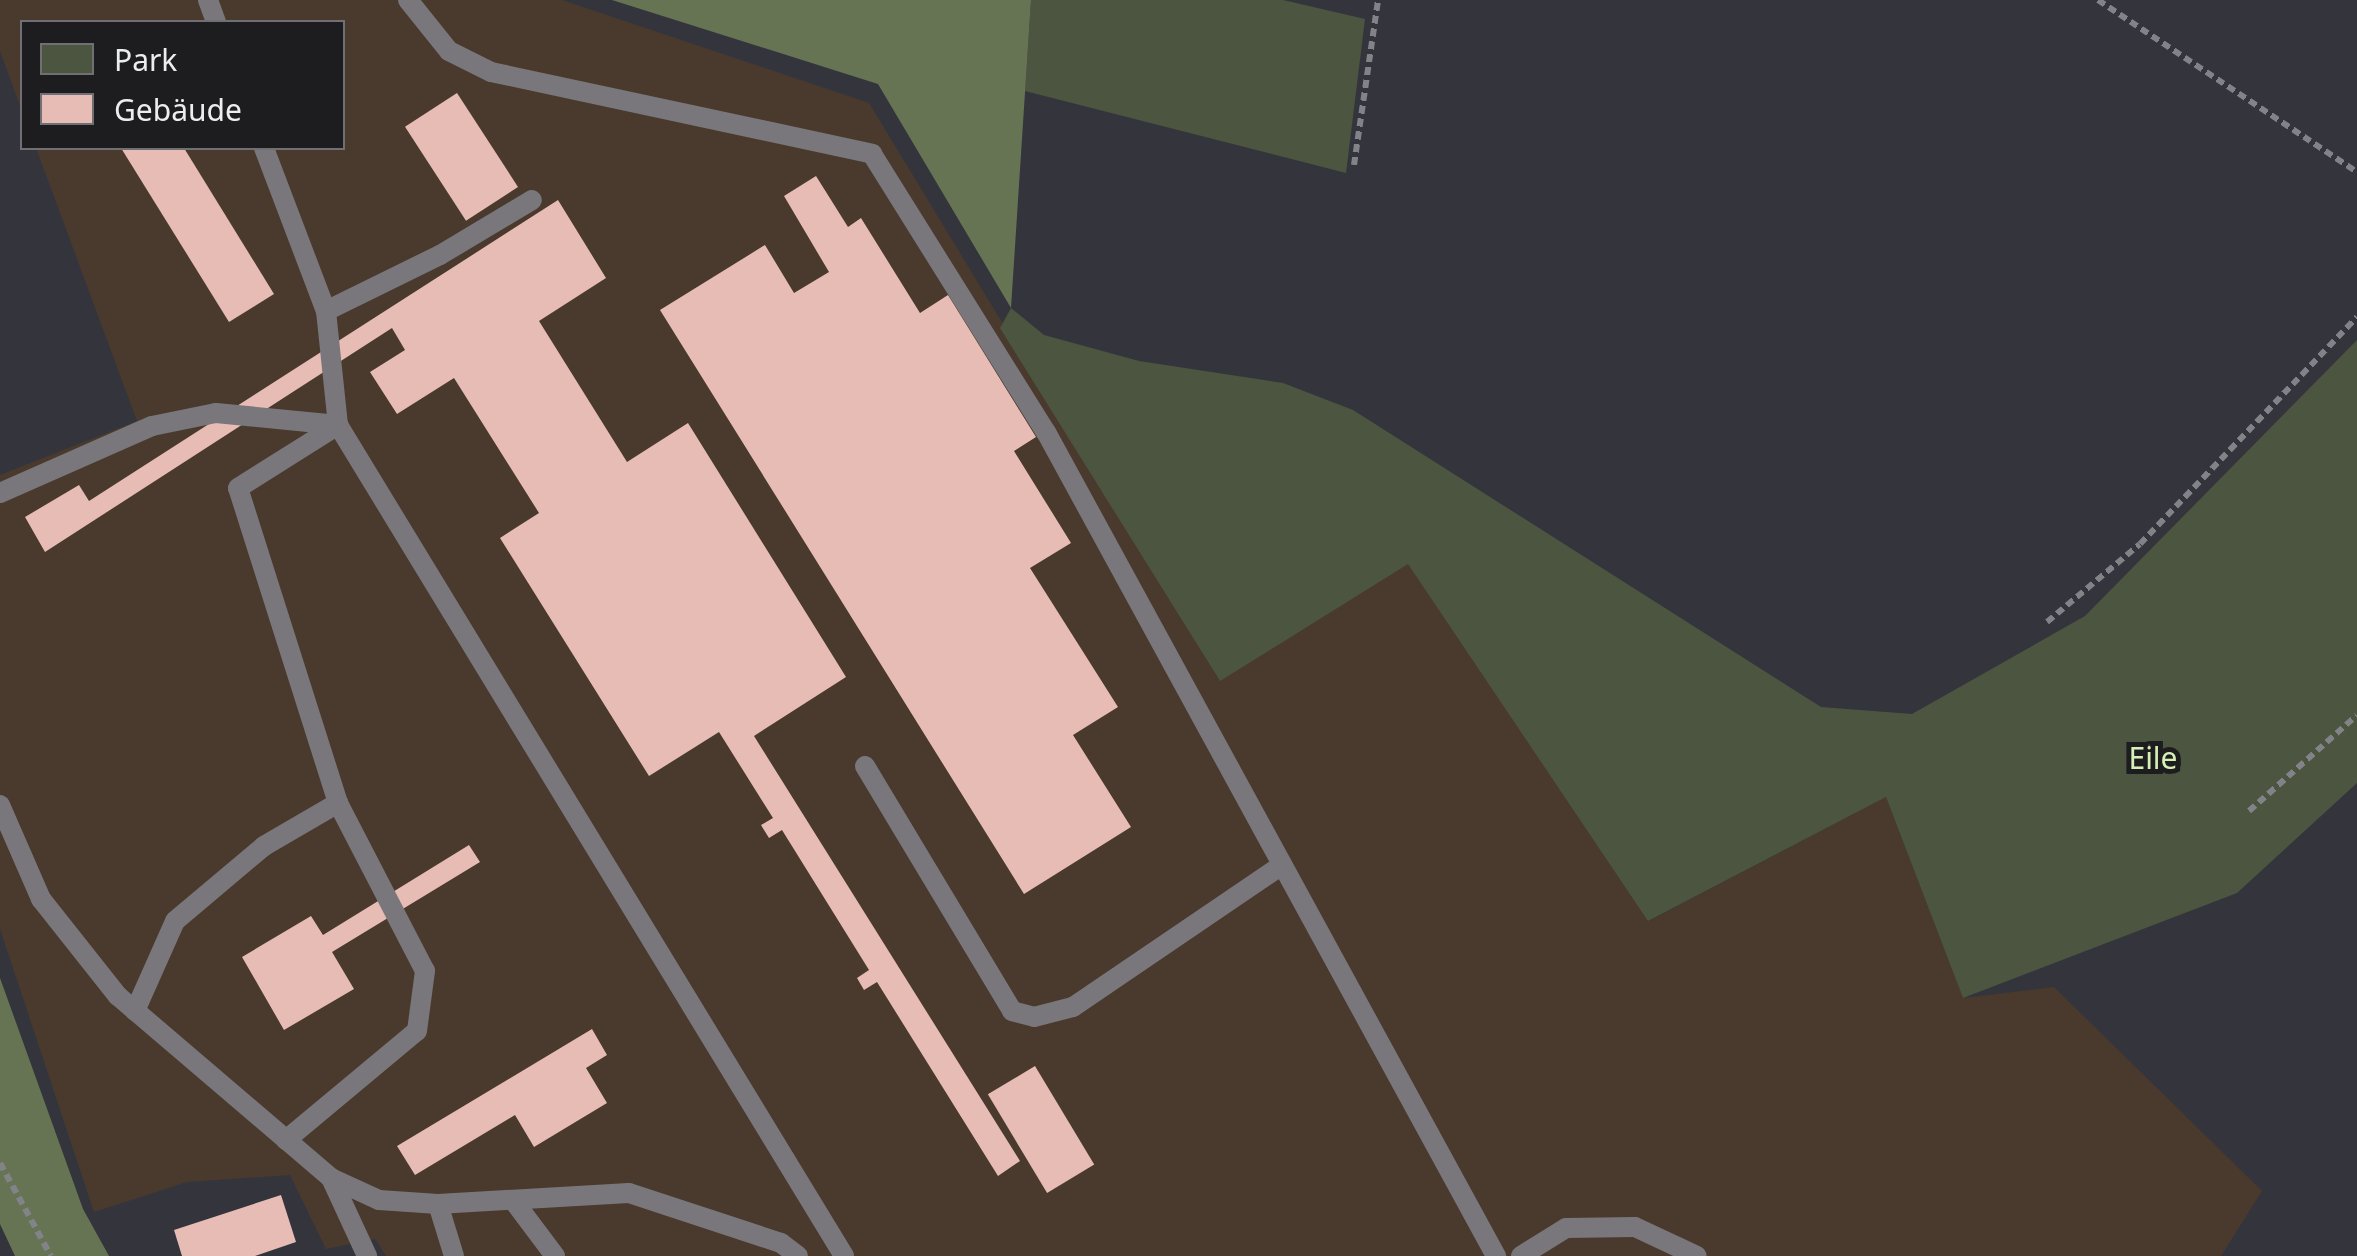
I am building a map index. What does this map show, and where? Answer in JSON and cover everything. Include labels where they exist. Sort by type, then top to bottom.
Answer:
[{"type":"lane","points":[[408,0],[449,51],[491,72],[872,154],[1046,432],[1496,1256]]},
{"type":"lane","points":[[265,150],[326,310],[338,426],[844,1256]]},
{"type":"lane","points":[[326,310],[440,255],[532,200]]},
{"type":"lane","points":[[0,493],[152,426],[200,416],[338,426]]},
{"type":"lane","points":[[286,1140],[418,1031],[425,971],[338,803],[238,488],[338,426]]},
{"type":"lane","points":[[865,766],[1012,1012],[1034,1017],[1073,1007],[1282,865]]},
{"type":"lane","points":[[135,1011],[176,921],[264,846],[338,803]]},
{"type":"lane","points":[[0,805],[41,899],[135,1011],[331,1178],[379,1200],[438,1204],[629,1194],[781,1243],[798,1256]]},
{"type":"lane","points":[[331,1178],[367,1256]]},
{"type":"lane","points":[[513,1200],[556,1256]]},
{"type":"lane","points":[[438,1204],[454,1256]]},
{"type":"lane","points":[[1521,1256],[1566,1228],[1634,1227],[1697,1256]]},
{"type":"path","points":[[1354,165],[1378,0]]},
{"type":"path","points":[[2098,0],[2357,172]]},
{"type":"path","points":[[2048,622],[2140,544],[2357,318]]},
{"type":"path","points":[[2249,811],[2357,715]]},
{"type":"path","points":[[0,1162],[51,1256]]},
{"type":"shaded area","points":[[0,0],[562,0],[869,103],[1219,680],[1408,563],[1649,921],[1886,797],[1963,998],[2054,987],[2262,1191],[2221,1256],[386,1256],[375,1239],[326,1249],[290,1175],[187,1182],[94,1212],[0,929],[0,475],[137,421],[37,150],[345,150],[345,20],[20,20],[20,106],[0,51]]},
{"type":"green space","points":[[612,0],[1031,0],[1011,308],[878,84]]},
{"type":"green space","points":[[1031,0],[1283,0],[1365,19],[1346,173],[1025,91]]},
{"type":"green space","name":"Eile","points":[[1011,308],[1044,335],[1139,361],[1283,383],[1353,410],[1821,707],[1912,714],[2085,616],[2357,340],[2357,783],[2237,893],[1963,998],[1886,797],[1648,921],[1408,564],[1220,681],[1000,328]]},
{"type":"green space","points":[[0,978],[83,1209],[109,1256],[15,1256],[0,1224]]},
{"type":"building","points":[[457,93],[518,187],[466,221],[405,127]]},
{"type":"building","points":[[122,150],[185,150],[274,294],[229,322]]},
{"type":"building","points":[[816,176],[848,227],[861,218],[920,313],[948,295],[1036,437],[1014,451],[1071,543],[1030,568],[1118,707],[1073,735],[1131,827],[1024,894],[660,310],[765,245],[794,293],[829,272],[784,196]]},
{"type":"building","points":[[558,200],[606,278],[539,321],[627,462],[688,423],[846,677],[754,736],[1020,1161],[998,1176],[877,982],[864,990],[857,978],[869,970],[782,830],[769,838],[761,825],[773,818],[719,732],[649,776],[500,538],[539,513],[454,378],[397,414],[370,372],[405,350],[392,328],[45,552],[25,517],[79,485],[89,501]]},
{"type":"building","points":[[469,845],[480,862],[332,952],[354,989],[284,1030],[242,957],[311,916],[323,935]]},
{"type":"building","points":[[592,1029],[607,1055],[586,1068],[607,1103],[534,1147],[515,1115],[415,1175],[397,1146]]},
{"type":"building","points":[[1035,1066],[1094,1165],[1047,1193],[988,1094]]},
{"type":"building","points":[[281,1195],[296,1242],[255,1256],[182,1256],[174,1230]]}]
